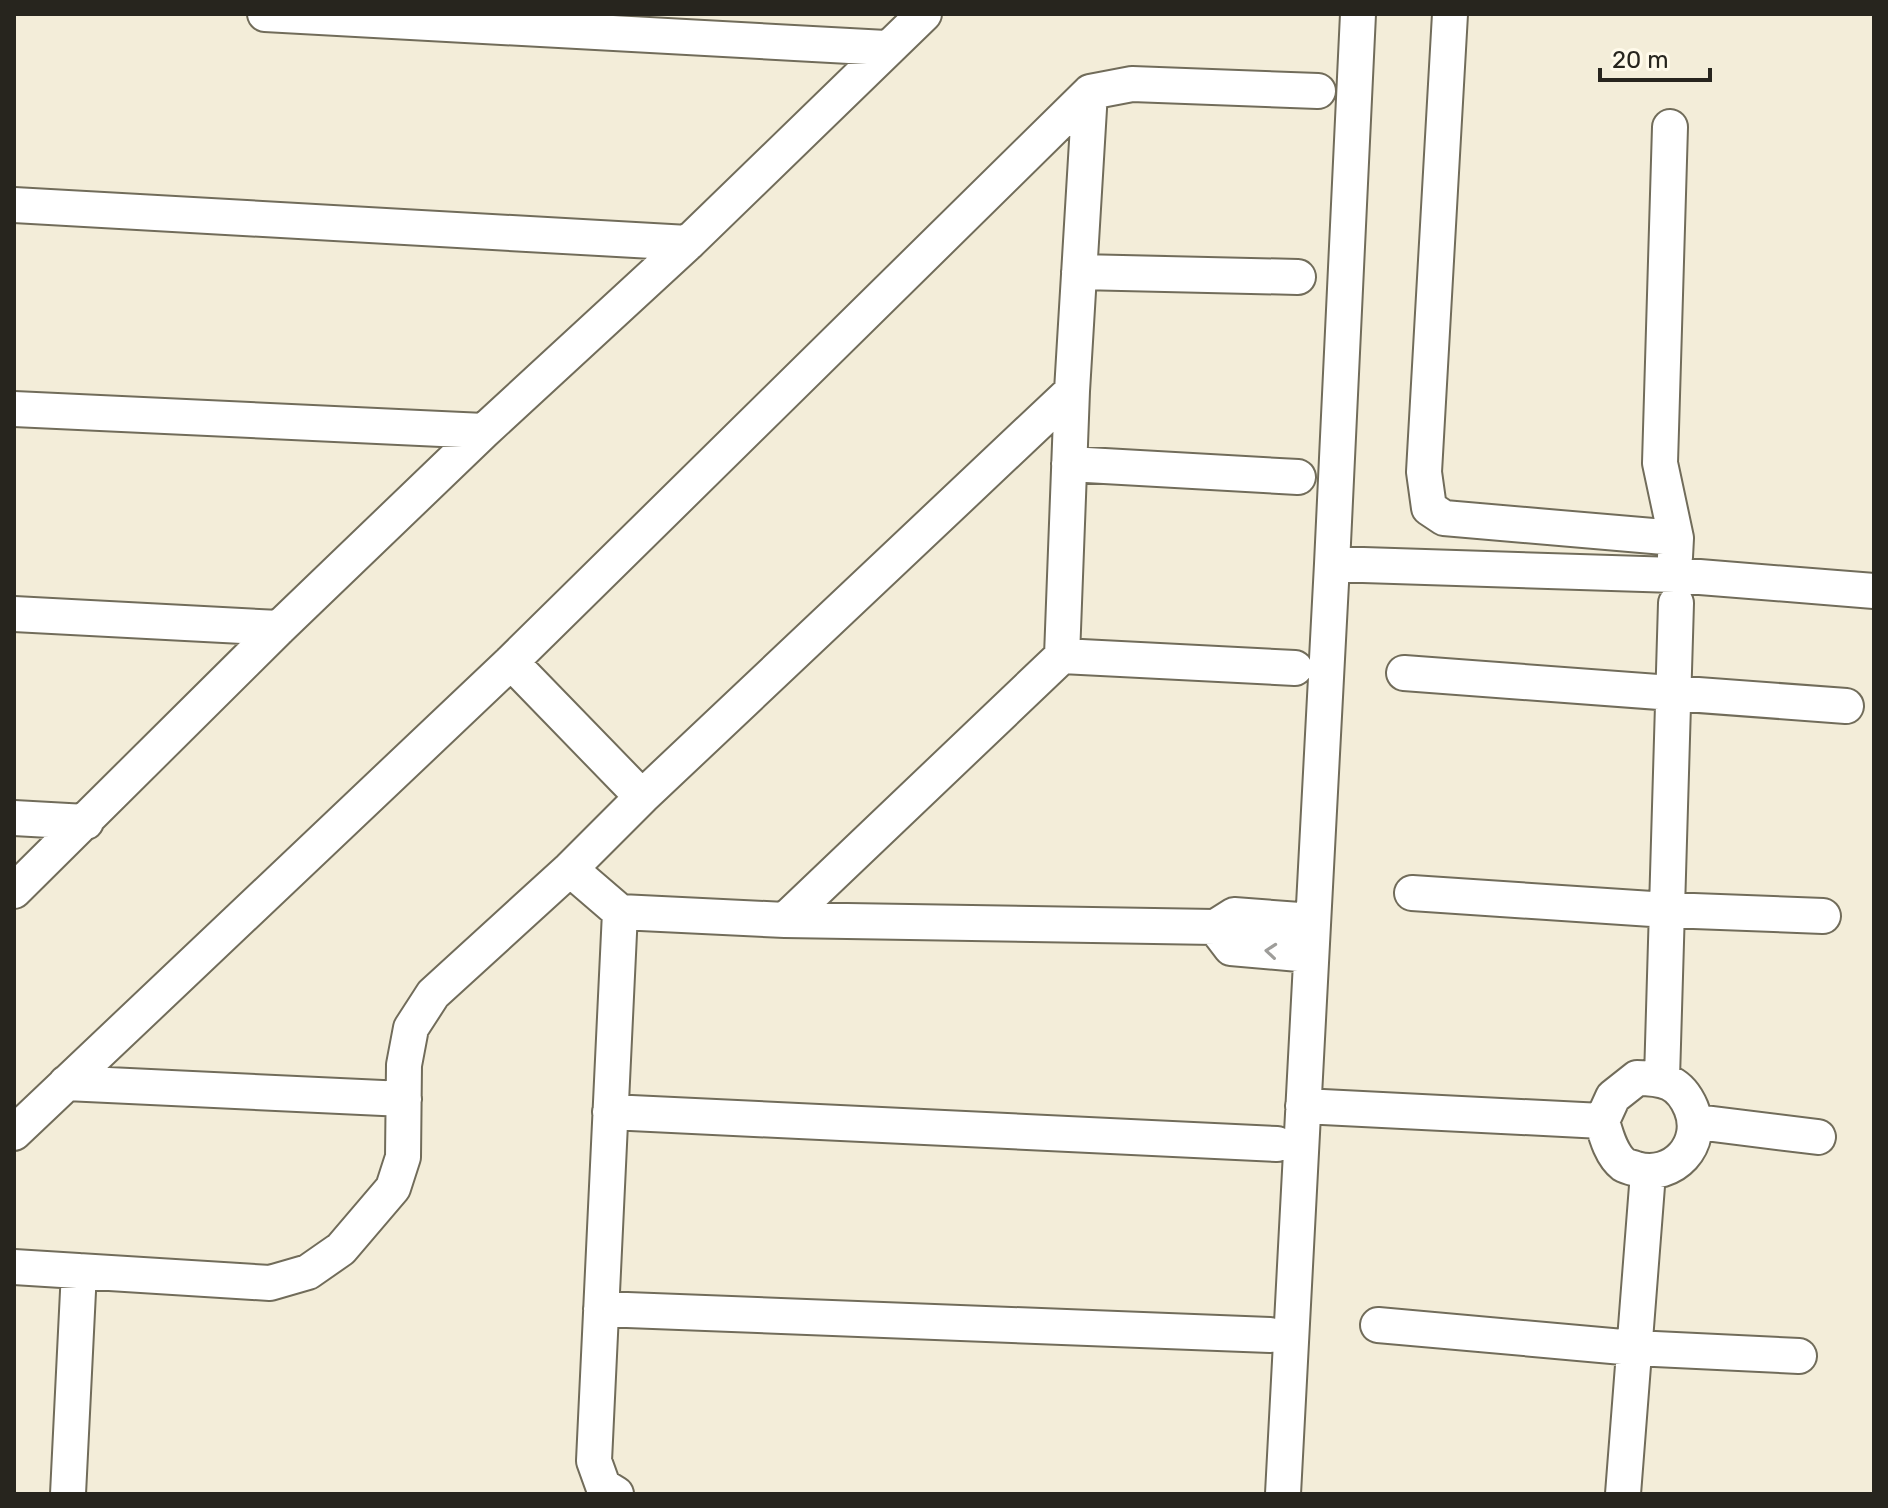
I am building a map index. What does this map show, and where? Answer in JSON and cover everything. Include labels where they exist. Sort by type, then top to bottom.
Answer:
[{"type":"street","points":[[265,14],[886,48]]},
{"type":"street","points":[[14,891],[279,628],[484,431],[688,243],[924,14]]},
{"type":"street","points":[[1283,1494],[1358,14]]},
{"type":"street","points":[[1450,14],[1424,472],[1429,508],[1444,518],[1676,538]]},
{"type":"street","points":[[14,1133],[511,662],[1090,92],[1132,84],[1318,91]]},
{"type":"street","points":[[785,920],[1062,656],[1072,391],[1090,92]]},
{"type":"street","points":[[1662,1078],[1676,538],[1660,463],[1670,127]]},
{"type":"street","points":[[14,205],[688,243]]},
{"type":"street","points":[[1079,272],[1298,277]]},
{"type":"street","points":[[14,1267],[270,1283],[308,1272],[341,1249],[393,1188],[403,1157],[404,1065],[411,1028],[433,994],[570,869],[642,797],[1072,391]]},
{"type":"street","points":[[14,409],[484,431]]},
{"type":"street","points":[[1069,464],[1298,477]]},
{"type":"street","points":[[1332,564],[1675,589],[1874,591]]},
{"type":"street","points":[[14,614],[279,628]]},
{"type":"street","points":[[1062,656],[1295,668]]},
{"type":"street","points":[[511,662],[642,797]]},
{"type":"street","points":[[1404,673],[1846,706]]},
{"type":"street","points":[[14,818],[86,822]]},
{"type":"street","points":[[570,869],[620,912],[785,920],[1215,927],[1234,915],[1313,921]]},
{"type":"street","points":[[1412,893],[1667,910],[1823,916]]},
{"type":"street","points":[[616,1494],[603,1486],[594,1461],[620,912]]},
{"type":"street","points":[[1215,927],[1231,948],[1310,955]]},
{"type":"street","points":[[1637,1078],[1662,1078],[1685,1094],[1697,1122],[1694,1142],[1680,1162],[1648,1173],[1624,1165],[1609,1144],[1602,1121],[1613,1097],[1637,1078]]},
{"type":"street","points":[[66,1083],[404,1099]]},
{"type":"street","points":[[1303,1106],[1602,1121]]},
{"type":"street","points":[[610,1112],[1277,1144]]},
{"type":"street","points":[[1697,1122],[1818,1137]]},
{"type":"street","points":[[1623,1494],[1648,1173]]},
{"type":"street","points":[[68,1494],[79,1271]]},
{"type":"street","points":[[601,1309],[1270,1335]]},
{"type":"street","points":[[1378,1325],[1634,1348],[1799,1356]]}]
